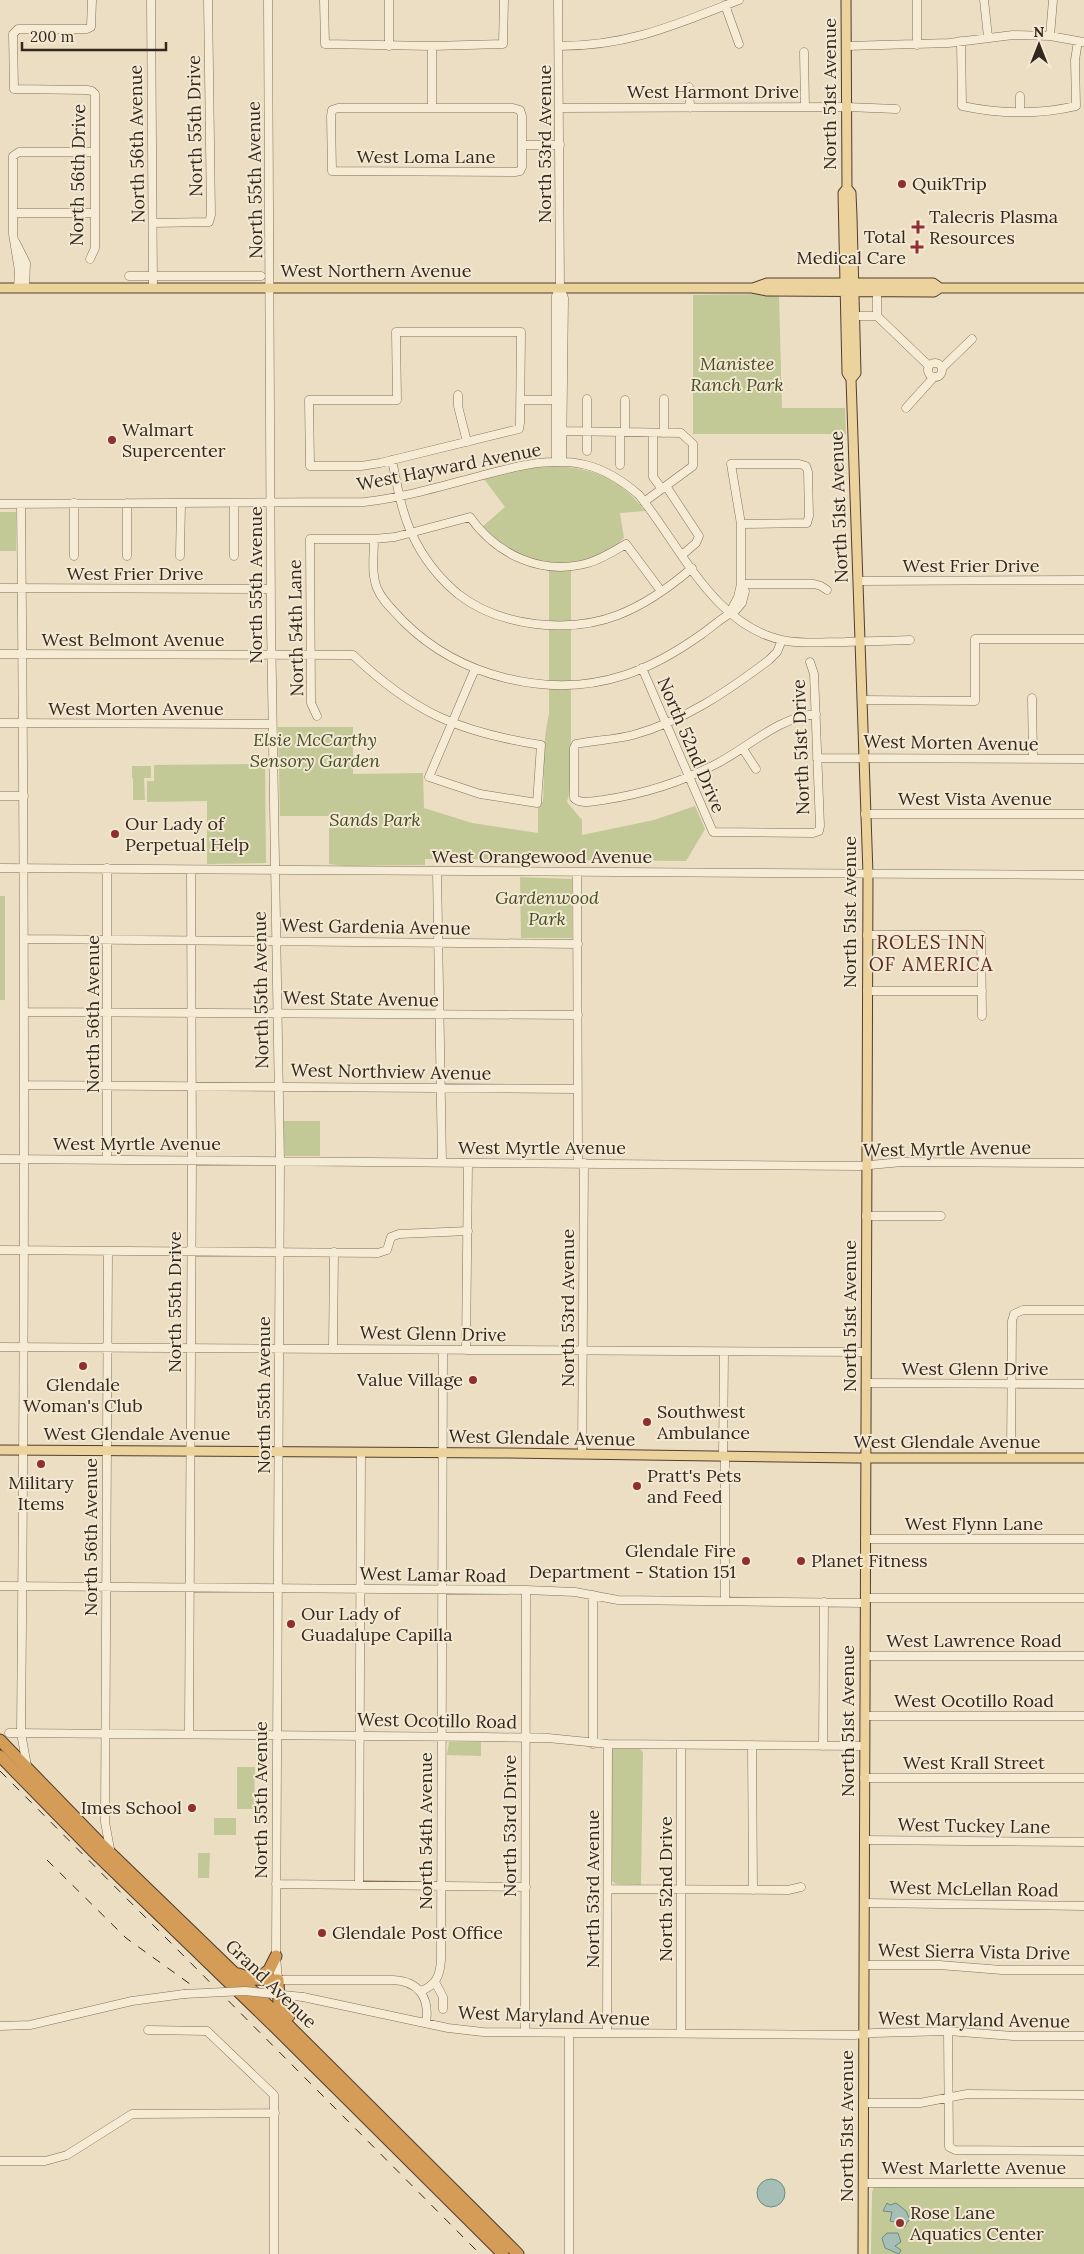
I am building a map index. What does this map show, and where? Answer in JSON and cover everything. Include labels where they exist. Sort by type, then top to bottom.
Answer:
[{"type":"highway","name":"Grand Avenue","points":[[4,1737],[28,1770],[111,1854],[231,1969],[518,2254]]},
{"type":"highway","name":"Grand Avenue","points":[[0,1756],[92,1850],[277,2028],[503,2254]]},
{"type":"highway","points":[[257,1979],[269,1970],[276,1956]]},
{"type":"highway","points":[[231,1969],[245,1977],[278,1980],[280,2006],[319,2048],[345,2082]]},
{"type":"highway","points":[[406,2157],[413,2158],[430,2174],[437,2174]]},
{"type":"main road","name":"North 51st Avenue","points":[[846,0],[847,188],[851,193],[847,373],[851,379],[868,874],[863,2254]]},
{"type":"main road","name":"West Northern Avenue","points":[[0,288],[752,288],[767,283],[848,287],[933,283],[940,288]]},
{"type":"main road","name":"West Northern Avenue","points":[[848,287],[877,292],[934,292],[940,288],[1084,288]]},
{"type":"main road","name":"North 51st Avenue","points":[[848,287],[854,316],[856,373],[851,379]]},
{"type":"main road","name":"West Glendale Avenue","points":[[0,1450],[582,1454],[724,1457],[1084,1458]]},
{"type":"street","name":"North 56th Drive","points":[[90,259],[95,248],[95,94],[92,91],[14,89],[12,34],[18,29],[87,29],[91,27],[92,0]]},
{"type":"street","name":"North 56th Avenue","points":[[151,0],[153,288]]},
{"type":"street","name":"North 55th Drive","points":[[153,223],[209,222],[211,215],[208,0]]},
{"type":"street","name":"North 55th Avenue","points":[[268,0],[271,288],[271,655],[280,1161],[276,1735],[276,1956],[278,1980]]},
{"type":"street","points":[[324,0],[325,44],[389,46],[503,44],[504,0]]},
{"type":"street","points":[[389,0],[389,46]]},
{"type":"street","name":"North 53rd Avenue","points":[[558,0],[560,288],[556,296],[560,338],[559,462]]},
{"type":"street","points":[[559,46],[595,46],[640,37],[739,0]]},
{"type":"street","points":[[917,0],[918,45]]},
{"type":"street","points":[[984,0],[988,37]]},
{"type":"street","points":[[1050,36],[1053,0]]},
{"type":"street","points":[[725,5],[739,44]]},
{"type":"street","points":[[846,46],[918,45],[961,42],[1013,35],[1050,36],[1081,42],[1075,60],[1076,106],[1020,112],[993,111],[962,106],[961,42]]},
{"type":"street","points":[[432,46],[432,108],[513,108],[520,110],[522,116],[522,145],[560,145]]},
{"type":"street","points":[[804,52],[805,107]]},
{"type":"street","points":[[689,87],[690,108]]},
{"type":"street","points":[[1020,96],[1020,112]]},
{"type":"street","name":"West Harmont Drive","points":[[560,108],[847,107],[896,110]]},
{"type":"street","name":"West Loma Lane","points":[[432,108],[338,108],[332,110],[332,171],[520,170],[522,167],[522,145]]},
{"type":"street","points":[[22,288],[26,263],[14,239],[14,154],[95,152]]},
{"type":"street","points":[[13,213],[95,213]]},
{"type":"street","name":"West Northern Avenue","points":[[129,276],[261,276]]},
{"type":"street","points":[[877,292],[877,316]]},
{"type":"street","points":[[854,316],[877,316],[929,366],[929,373],[934,377]]},
{"type":"street","points":[[396,332],[521,332],[521,400],[519,429],[361,466],[310,466],[309,400],[397,400],[396,332]]},
{"type":"street","points":[[906,408],[934,377],[940,375],[942,368],[972,339]]},
{"type":"street","points":[[929,366],[935,363],[942,368]]},
{"type":"street","points":[[458,396],[458,406],[467,442]]},
{"type":"street","points":[[587,399],[587,451]]},
{"type":"street","points":[[664,399],[664,433]]},
{"type":"street","points":[[521,400],[559,400]]},
{"type":"street","name":"North 53rd Avenue","points":[[559,400],[563,431],[559,462]]},
{"type":"street","points":[[620,464],[626,400]]},
{"type":"street","points":[[563,431],[681,433],[693,444],[693,466],[644,502]]},
{"type":"street","points":[[653,433],[653,477],[664,487],[699,536],[696,543],[682,555]]},
{"type":"street","points":[[392,460],[411,533],[430,564],[459,594],[490,611],[530,624],[555,626],[581,625],[619,615],[661,591],[692,568]]},
{"type":"street","name":"West Hayward Avenue","points":[[0,504],[364,502],[400,496],[516,466],[559,462],[587,465],[625,483],[644,502],[682,555],[729,614],[748,626],[782,640],[804,642],[910,640]]},
{"type":"street","points":[[661,591],[626,544],[588,563],[556,566],[531,562],[501,549],[490,540],[470,517],[395,537],[374,539],[374,574],[377,588],[385,602],[412,630],[432,646],[475,669],[522,682],[547,685],[599,681],[623,676],[682,648],[736,610],[742,603],[745,591],[741,584],[741,524],[731,464],[799,464],[806,466],[808,472],[809,516],[806,523],[741,524]]},
{"type":"street","points":[[127,503],[127,556]]},
{"type":"street","points":[[180,556],[181,503]]},
{"type":"street","points":[[21,504],[24,796],[24,1450],[21,1733],[28,1770]]},
{"type":"street","points":[[74,504],[74,556]]},
{"type":"street","points":[[234,504],[234,556]]},
{"type":"street","name":"North 54th Lane","points":[[317,716],[311,703],[310,539],[374,539]]},
{"type":"street","name":"West Frier Drive","points":[[858,581],[1084,580]]},
{"type":"street","points":[[741,584],[814,584],[827,590]]},
{"type":"street","name":"West Frier Drive","points":[[0,588],[271,589]]},
{"type":"street","points":[[862,700],[975,701],[975,639],[1084,639]]},
{"type":"street","points":[[782,640],[774,656],[758,669],[701,706],[667,723],[622,737],[576,744],[574,748],[574,798],[576,801],[596,801],[635,794],[690,777],[743,748],[788,720],[816,714]]},
{"type":"street","name":"West Belmont Avenue","points":[[0,654],[353,655],[374,675],[416,707],[451,724],[497,738],[541,745],[537,803],[480,794],[429,776],[451,724]]},
{"type":"street","name":"North 51st Drive","points":[[713,832],[813,833],[819,831],[814,674],[810,662]]},
{"type":"street","name":"North 52nd Drive","points":[[642,668],[713,832]]},
{"type":"street","points":[[451,724],[475,669]]},
{"type":"street","points":[[1032,698],[1033,759]]},
{"type":"street","name":"West Morten Avenue","points":[[0,723],[272,724]]},
{"type":"street","points":[[743,748],[756,769]]},
{"type":"street","name":"West Morten Avenue","points":[[818,758],[1084,759]]},
{"type":"street","points":[[0,796],[24,796]]},
{"type":"street","name":"West Vista Avenue","points":[[865,814],[1084,814]]},
{"type":"street","name":"West Orangewood Avenue","points":[[0,868],[1084,875]]},
{"type":"street","name":"North 56th Avenue","points":[[107,868],[107,1159]]},
{"type":"street","name":"North 55th Drive","points":[[189,1734],[190,1252],[192,1159],[191,870]]},
{"type":"street","points":[[437,872],[442,1162]]},
{"type":"street","name":"North 53rd Avenue","points":[[577,872],[577,1089],[581,1163],[582,1454]]},
{"type":"street","points":[[867,935],[981,935],[982,1016]]},
{"type":"street","name":"West Gardenia Avenue","points":[[24,939],[578,944]]},
{"type":"street","points":[[867,991],[982,991]]},
{"type":"street","name":"West State Avenue","points":[[24,1012],[578,1015]]},
{"type":"street","name":"West Northview Avenue","points":[[24,1084],[577,1089]]},
{"type":"street","name":"West Myrtle Avenue","points":[[0,1159],[866,1165],[902,1162],[1084,1163]]},
{"type":"street","points":[[466,1350],[468,1162]]},
{"type":"street","points":[[866,1216],[941,1216]]},
{"type":"street","points":[[0,1250],[384,1253],[387,1250],[390,1238],[399,1234],[468,1231]]},
{"type":"street","name":"North 56th Avenue","points":[[108,1252],[105,1822],[106,1841],[111,1854]]},
{"type":"street","points":[[333,1349],[334,1252]]},
{"type":"street","points":[[1011,1458],[1012,1321],[1014,1314],[1023,1310],[1084,1310]]},
{"type":"street","name":"West Glenn Drive","points":[[0,1347],[865,1352]]},
{"type":"street","name":"North 54th Avenue","points":[[435,1982],[439,1976],[442,1960],[443,1350]]},
{"type":"street","points":[[724,1352],[725,1601]]},
{"type":"street","name":"West Glenn Drive","points":[[866,1384],[1084,1384]]},
{"type":"street","points":[[359,1885],[361,1452]]},
{"type":"street","name":"West Flynn Lane","points":[[865,1539],[1084,1539]]},
{"type":"street","name":"West Lamar Road","points":[[0,1586],[526,1590],[575,1592],[618,1600],[824,1602],[1084,1598]]},
{"type":"street","name":"North 53rd Drive","points":[[525,2032],[526,1590]]},
{"type":"street","points":[[593,1595],[593,1744]]},
{"type":"street","points":[[823,1746],[824,1602]]},
{"type":"street","name":"West Lawrence Road","points":[[865,1656],[1084,1656]]},
{"type":"street","name":"West Ocotillo Road","points":[[865,1716],[1084,1716]]},
{"type":"street","name":"West Ocotillo Road","points":[[4,1737],[21,1733],[442,1736],[563,1739],[593,1744],[864,1746]]},
{"type":"street","name":"North 53rd Avenue","points":[[607,2033],[608,1744]]},
{"type":"street","name":"North 52nd Drive","points":[[681,1745],[681,2034]]},
{"type":"street","points":[[752,1745],[752,1890]]},
{"type":"street","name":"West Krall Street","points":[[864,1778],[1084,1778]]},
{"type":"street","points":[[88,1830],[95,1834],[100,1833],[105,1822]]},
{"type":"street","name":"West Tuckey Lane","points":[[864,1840],[1084,1842]]},
{"type":"street","points":[[276,1884],[526,1886]]},
{"type":"street","points":[[608,1889],[788,1890],[801,1887]]},
{"type":"street","name":"West McLellan Road","points":[[864,1903],[1084,1906]]},
{"type":"street","name":"West Sierra Vista Drive","points":[[864,1965],[939,1965],[1002,1970],[1084,1970]]},
{"type":"street","points":[[278,1980],[401,1980],[413,1984],[421,1991],[426,2004],[426,2023]]},
{"type":"street","points":[[421,1991],[435,1982],[442,1997],[443,2009]]},
{"type":"street","name":"West Maryland Avenue","points":[[0,2026],[30,2024],[136,2000],[184,1994],[245,1991],[292,1995],[472,2031],[681,2034],[864,2034],[948,2031],[1013,2036],[1084,2036]]},
{"type":"street","points":[[148,2030],[202,2030],[210,2033],[274,2095],[274,2254]]},
{"type":"street","points":[[948,2031],[949,2147],[955,2150],[1084,2151]]},
{"type":"street","points":[[569,2033],[570,2254]]},
{"type":"street","points":[[863,2103],[920,2104],[967,2094],[1084,2095]]},
{"type":"street","points":[[0,2161],[55,2160],[67,2156],[132,2114],[275,2113]]},
{"type":"street","name":"West Marlette Avenue","points":[[863,2183],[1084,2183]]},
{"type":"green space","name":"Manistee Ranch Park","points":[[772,294],[779,297],[782,408],[845,408],[846,434],[693,434],[693,295]]},
{"type":"green space","points":[[542,466],[587,470],[600,475],[623,488],[645,511],[620,513],[624,538],[611,549],[596,556],[580,561],[563,563],[530,559],[514,552],[497,541],[482,527],[505,507],[484,479]]},
{"type":"green space","points":[[0,512],[16,512],[16,551],[0,551]]},
{"type":"green space","points":[[549,570],[571,570],[571,740],[570,789],[567,802],[582,820],[582,835],[654,820],[695,806],[705,829],[686,861],[425,859],[425,865],[345,866],[329,864],[329,816],[280,816],[278,727],[353,727],[353,774],[423,773],[424,808],[472,823],[538,833],[538,807],[543,801],[545,746],[549,714]]},
{"type":"green space","points":[[265,764],[266,863],[207,864],[207,801],[147,802],[147,781],[154,781],[154,765]]},
{"type":"green space","points":[[132,766],[151,766],[151,778],[144,778],[145,800],[133,800]]},
{"type":"green space","name":"Gardenwood Park","points":[[520,877],[572,879],[572,938],[521,938]]},
{"type":"green space","points":[[0,896],[5,896],[5,1000],[0,1000]]},
{"type":"green space","points":[[283,1121],[320,1121],[320,1156],[285,1156]]},
{"type":"green space","points":[[449,1742],[481,1742],[481,1756],[447,1755]]},
{"type":"green space","points":[[613,1749],[640,1749],[643,1752],[641,1885],[616,1884],[612,1881],[611,1752]]},
{"type":"green space","points":[[237,1767],[255,1767],[254,1809],[237,1809]]},
{"type":"green space","points":[[214,1818],[236,1818],[236,1835],[214,1835]]},
{"type":"green space","points":[[198,1853],[210,1853],[209,1878],[198,1878]]},
{"type":"green space","points":[[874,2187],[1084,2188],[1084,2254],[871,2254],[872,2192]]},
{"type":"water","points":[[771,2179],[781,2183],[785,2193],[781,2203],[771,2207],[761,2203],[757,2193],[761,2183]]},
{"type":"water","points":[[887,2203],[890,2205],[896,2203],[906,2211],[910,2220],[905,2227],[900,2227],[895,2222],[890,2221],[892,2212],[883,2211]]},
{"type":"water","points":[[887,2233],[898,2233],[901,2242],[895,2246],[901,2250],[899,2254],[885,2248],[882,2238]]},
{"type":"railway","points":[[0,1771],[480,2254]]},
{"type":"railway","points":[[47,1860],[126,1938],[190,1984]]},
{"type":"place","name":"QuikTrip","points":[[902,184]]},
{"type":"place","name":"Talecris Plasma Resources","points":[[918,227]]},
{"type":"place","name":"Total Medical Care","points":[[917,247]]},
{"type":"place","name":"Walmart Supercenter","points":[[112,440]]},
{"type":"place","name":"Our Lady of Perpetual Help","points":[[115,834]]},
{"type":"place","name":"Glendale Woman's Club","points":[[83,1366]]},
{"type":"place","name":"Value Village","points":[[473,1380]]},
{"type":"place","name":"Southwest Ambulance","points":[[647,1422]]},
{"type":"place","name":"Military Items","points":[[41,1464]]},
{"type":"place","name":"Pratt's Pets and Feed","points":[[637,1486]]},
{"type":"place","name":"Glendale Fire Department - Station 151","points":[[746,1561]]},
{"type":"place","name":"Planet Fitness","points":[[801,1561]]},
{"type":"place","name":"Our Lady of Guadalupe Capilla","points":[[291,1624]]},
{"type":"place","name":"Imes School","points":[[192,1808]]},
{"type":"place","name":"Glendale Post Office","points":[[322,1933]]},
{"type":"place","name":"Rose Lane Aquatics Center","points":[[900,2223]]},
{"type":"district","name":"ROLES INN OF AMERICA","points":[[931,953]]},
{"type":"park label","name":"Elsie McCarthy Sensory Garden","points":[[315,750]]},
{"type":"park label","name":"Sands Park","points":[[375,820]]}]
